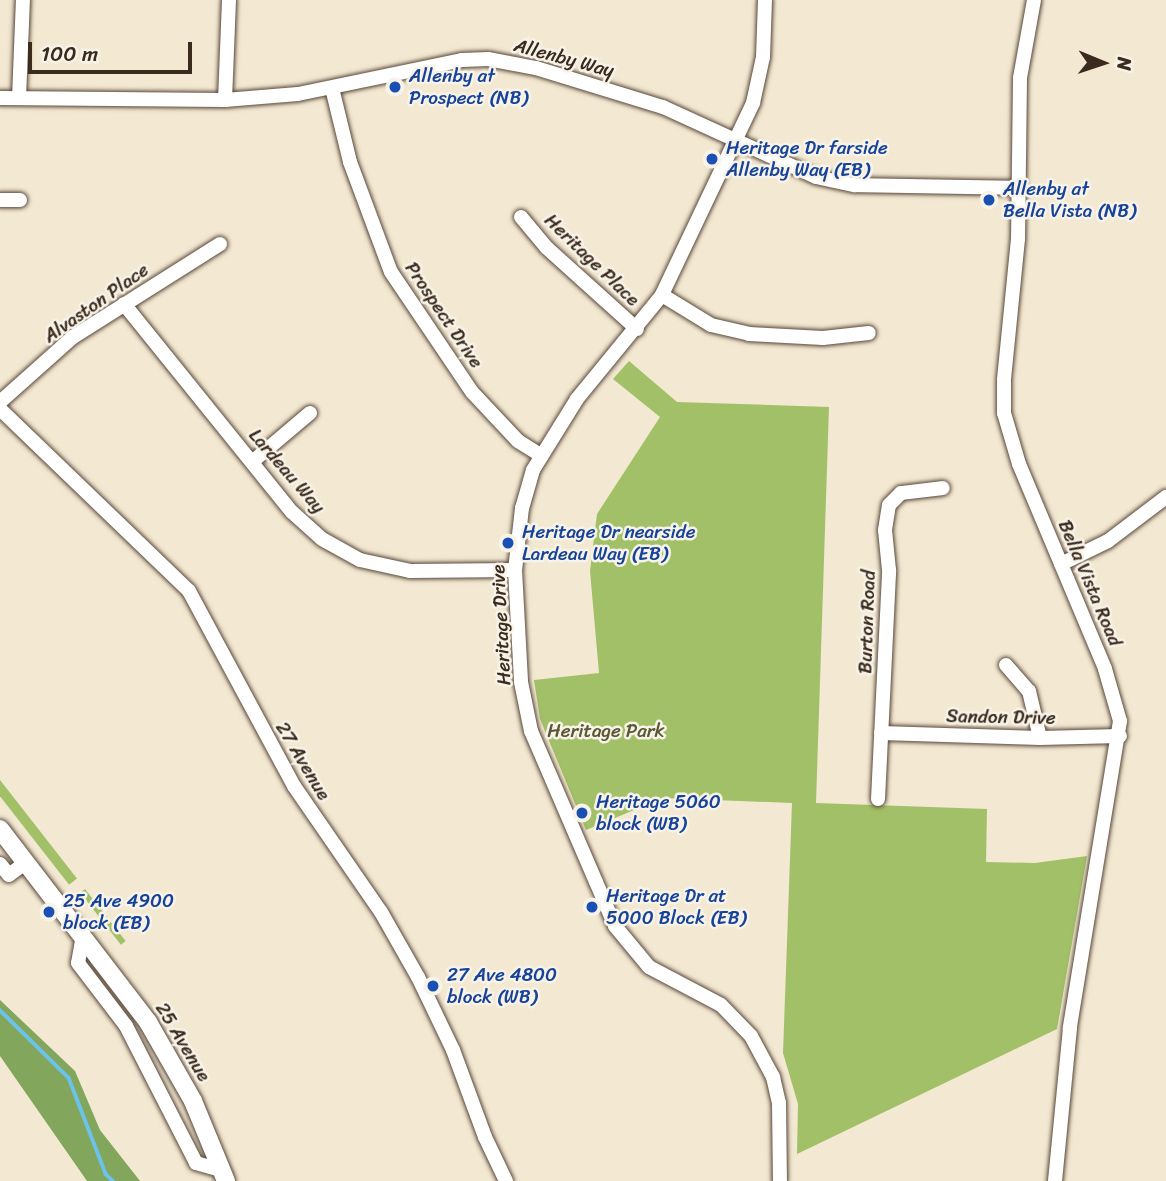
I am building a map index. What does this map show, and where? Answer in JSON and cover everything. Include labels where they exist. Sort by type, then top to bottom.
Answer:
[{"type":"main road","name":"25 Avenue","points":[[0,829],[83,935],[164,1047],[198,1112],[221,1175]]},
{"type":"street","points":[[19,98],[23,0]]},
{"type":"street","points":[[225,100],[229,0]]},
{"type":"street","name":"Heritage Drive","points":[[765,0],[760,82],[737,139],[662,295],[637,329],[577,399],[533,470],[522,508],[516,570],[522,682],[531,731],[591,871],[615,926],[649,967],[720,1005],[751,1036],[764,1057],[778,1096],[781,1119],[780,1181]]},
{"type":"street","name":"Bella Vista Road","points":[[1034,0],[1020,78],[1020,188],[1004,413],[1019,464],[1116,699],[1120,736],[1080,961],[1055,1181]]},
{"type":"street","name":"Allenby Way","points":[[0,98],[225,100],[298,94],[463,60],[488,59],[536,68],[663,107],[816,177],[855,185],[1020,188]]},
{"type":"street","name":"Prospect Drive","points":[[332,88],[351,162],[391,272],[472,392],[518,441],[542,456]]},
{"type":"street","points":[[0,200],[20,200]]},
{"type":"street","name":"Heritage Place","points":[[521,217],[547,248],[637,329]]},
{"type":"street","name":"Alvaston Place","points":[[0,402],[73,337],[220,244]]},
{"type":"street","points":[[662,295],[711,325],[748,334],[823,338],[869,333]]},
{"type":"street","name":"Lardeau Way","points":[[124,304],[252,462],[307,525],[322,538],[360,560],[410,571],[516,570]]},
{"type":"street","name":"27 Avenue","points":[[0,409],[189,591],[293,786],[381,912],[418,977],[453,1050],[485,1137],[506,1181]]},
{"type":"street","points":[[252,462],[310,413]]},
{"type":"street","name":"Burton Road","points":[[878,799],[889,569],[884,530],[889,505],[901,493],[943,488]]},
{"type":"street","points":[[1061,564],[1108,541],[1166,497]]},
{"type":"street","points":[[1006,665],[1029,691],[1040,738]]},
{"type":"street","name":"Sandon Drive","points":[[881,733],[1040,738],[1120,736]]},
{"type":"street","points":[[0,864],[9,875],[26,862]]},
{"type":"street","name":"25 Avenue","points":[[83,935],[78,963],[126,1026],[196,1163],[221,1175]]},
{"type":"green space","name":"Heritage Park","points":[[629,361],[677,402],[829,407],[816,803],[987,809],[986,862],[1035,863],[1087,856],[1057,1029],[797,1154],[798,1104],[783,1053],[792,803],[663,798],[586,830],[540,719],[534,680],[599,673],[590,571],[597,514],[660,417],[613,379]]},
{"type":"green space","points":[[0,780],[77,879],[69,885],[0,796]]},
{"type":"green space","points":[[85,889],[126,941],[121,945],[80,893]]},
{"type":"green space","points":[[0,1000],[75,1071],[100,1130],[140,1181],[87,1181],[0,1056]]},
{"type":"waterway","points":[[0,1010],[69,1078],[106,1174],[113,1181]]},
{"type":"place","name":"Allenby at Prospect (NB)","points":[[395,87]]},
{"type":"place","name":"Heritage Dr farside Allenby Way (EB)","points":[[712,159]]},
{"type":"place","name":"Allenby at Bella Vista (NB)","points":[[989,200]]},
{"type":"place","name":"Heritage Dr nearside Lardeau Way (EB)","points":[[508,543]]},
{"type":"place","name":"Heritage 5060 block (WB)","points":[[582,813]]},
{"type":"place","name":"Heritage Dr at 5000 Block (EB)","points":[[592,907]]},
{"type":"place","name":"25 Ave 4900 block (EB)","points":[[49,912]]},
{"type":"place","name":"27 Ave 4800 block (WB)","points":[[433,986]]}]
